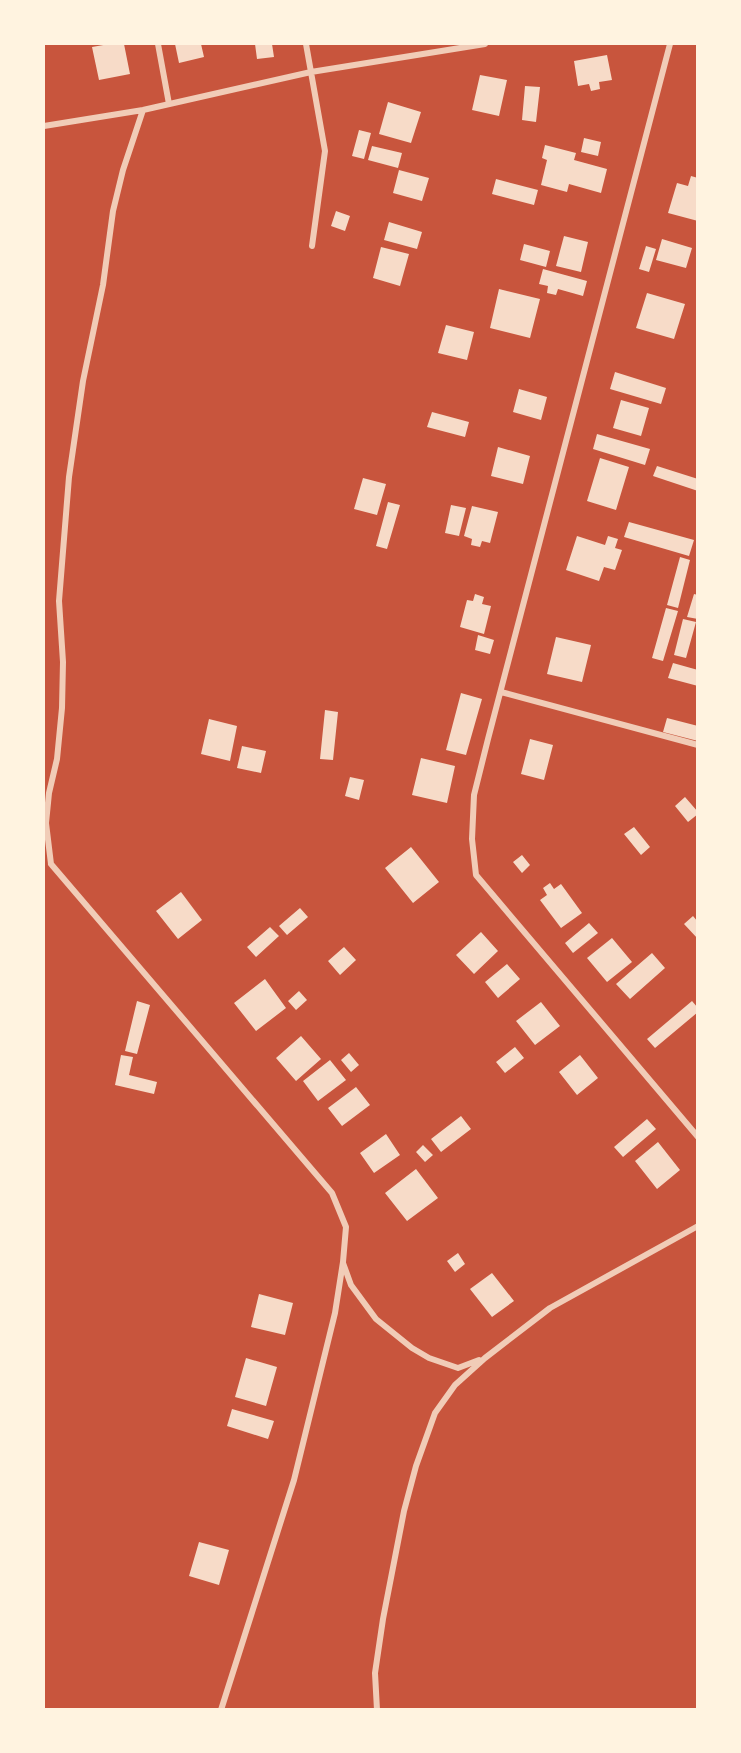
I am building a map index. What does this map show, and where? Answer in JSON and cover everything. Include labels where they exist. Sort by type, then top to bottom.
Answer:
[{"type":"street","points":[[158,44],[169,104]]},
{"type":"street","points":[[306,44],[325,151],[312,246]]},
{"type":"street","points":[[44,126],[142,110],[311,72],[485,44]]},
{"type":"street","points":[[670,44],[474,795],[472,839],[476,875],[698,1137]]},
{"type":"street","points":[[142,110],[113,211],[103,285],[83,381],[69,477],[59,601],[63,662],[62,708],[57,759],[49,793],[46,823],[47,863],[332,1193],[346,1227],[335,1313],[294,1480],[220,1710]]},
{"type":"street","points":[[501,692],[698,745]]},
{"type":"street","points":[[377,1710],[375,1674],[404,1511],[416,1466],[435,1413],[455,1385],[484,1358],[550,1308],[698,1226]]},
{"type":"street","points":[[343,1262],[351,1285],[376,1319],[412,1348],[429,1358],[458,1368],[484,1358]]},
{"type":"building","points":[[124,44],[130,74],[99,80],[92,47]]},
{"type":"building","points":[[175,44],[201,44],[204,57],[179,63]]},
{"type":"building","points":[[255,44],[272,44],[274,57],[257,59]]},
{"type":"building","points":[[607,55],[612,80],[599,82],[600,89],[591,91],[589,84],[578,86],[574,61]]},
{"type":"building","points":[[480,75],[507,80],[499,116],[472,110]]},
{"type":"building","points":[[525,86],[540,87],[536,122],[522,120]]},
{"type":"building","points":[[388,102],[421,112],[411,143],[379,134]]},
{"type":"building","points":[[359,130],[371,133],[364,159],[352,156]]},
{"type":"building","points":[[584,138],[601,142],[598,156],[581,152]]},
{"type":"building","points":[[545,145],[576,153],[574,160],[607,169],[601,193],[569,184],[567,192],[541,185],[547,160],[542,158]]},
{"type":"building","points":[[372,146],[402,153],[398,168],[368,160]]},
{"type":"building","points":[[399,170],[429,178],[422,201],[393,193]]},
{"type":"building","points":[[691,176],[698,178],[698,221],[668,213],[677,183],[688,186]]},
{"type":"building","points":[[496,179],[538,190],[534,205],[492,194]]},
{"type":"building","points":[[336,211],[350,216],[345,231],[331,226]]},
{"type":"building","points":[[389,222],[422,232],[417,249],[384,240]]},
{"type":"building","points":[[564,236],[588,242],[581,272],[556,266]]},
{"type":"building","points":[[662,239],[692,248],[686,268],[656,260]]},
{"type":"building","points":[[524,244],[550,251],[546,267],[520,260]]},
{"type":"building","points":[[646,246],[656,249],[649,272],[639,269]]},
{"type":"building","points":[[381,247],[409,254],[400,286],[373,278]]},
{"type":"building","points":[[543,269],[587,281],[583,296],[558,289],[556,295],[547,293],[548,286],[539,284]]},
{"type":"building","points":[[499,289],[540,299],[530,338],[490,328]]},
{"type":"building","points":[[647,293],[685,304],[674,339],[636,328]]},
{"type":"building","points":[[446,325],[474,332],[467,360],[438,353]]},
{"type":"building","points":[[615,372],[666,388],[661,404],[610,389]]},
{"type":"building","points":[[519,389],[547,397],[541,420],[513,412]]},
{"type":"building","points":[[621,400],[649,408],[641,436],[613,428]]},
{"type":"building","points":[[432,412],[469,422],[465,437],[427,427]]},
{"type":"building","points":[[597,434],[650,449],[645,465],[593,449]]},
{"type":"building","points":[[498,447],[530,456],[523,484],[491,476]]},
{"type":"building","points":[[600,458],[629,467],[616,510],[587,501]]},
{"type":"building","points":[[657,466],[698,479],[698,491],[653,476]]},
{"type":"building","points":[[363,478],[386,484],[377,515],[354,509]]},
{"type":"building","points":[[388,502],[400,505],[387,549],[376,546]]},
{"type":"building","points":[[451,505],[466,508],[459,536],[445,533]]},
{"type":"building","points":[[472,506],[498,512],[490,543],[482,541],[480,547],[471,545],[472,539],[464,536]]},
{"type":"building","points":[[629,522],[694,540],[689,556],[624,537]]},
{"type":"building","points":[[577,536],[605,545],[608,536],[618,539],[615,548],[622,550],[615,570],[604,567],[599,581],[566,570]]},
{"type":"building","points":[[680,557],[690,560],[678,608],[667,605]]},
{"type":"building","points":[[475,594],[484,597],[482,604],[491,606],[484,634],[460,627],[467,600],[473,601]]},
{"type":"building","points":[[694,594],[698,595],[698,619],[687,617]]},
{"type":"building","points":[[666,608],[678,611],[663,661],[652,658]]},
{"type":"building","points":[[683,619],[696,622],[686,658],[674,655]]},
{"type":"building","points":[[478,635],[494,640],[490,654],[475,650]]},
{"type":"building","points":[[556,637],[591,645],[582,682],[547,674]]},
{"type":"building","points":[[673,663],[698,670],[698,686],[668,678]]},
{"type":"building","points":[[461,693],[482,699],[466,755],[446,750]]},
{"type":"building","points":[[325,710],[338,712],[333,760],[320,759]]},
{"type":"building","points":[[667,718],[698,726],[698,741],[663,732]]},
{"type":"building","points":[[209,719],[237,726],[230,761],[201,754]]},
{"type":"building","points":[[530,739],[553,745],[544,780],[521,774]]},
{"type":"building","points":[[242,746],[266,751],[261,773],[237,768]]},
{"type":"building","points":[[421,758],[455,766],[447,803],[412,795]]},
{"type":"building","points":[[350,777],[364,780],[359,800],[345,796]]},
{"type":"building","points":[[685,797],[698,812],[688,822],[675,806]]},
{"type":"building","points":[[634,827],[650,847],[641,855],[624,834]]},
{"type":"building","points":[[411,847],[439,882],[413,903],[385,868]]},
{"type":"building","points":[[522,855],[530,865],[522,873],[513,862]]},
{"type":"building","points":[[550,883],[554,889],[561,884],[582,913],[561,928],[540,900],[547,895],[543,888]]},
{"type":"building","points":[[181,892],[202,920],[178,939],[156,911]]},
{"type":"building","points":[[300,908],[308,917],[287,935],[279,926]]},
{"type":"building","points":[[693,916],[698,922],[698,939],[684,924]]},
{"type":"building","points":[[589,923],[598,933],[573,953],[565,943]]},
{"type":"building","points":[[270,927],[279,936],[256,957],[247,947]]},
{"type":"building","points":[[481,932],[498,951],[474,974],[456,955]]},
{"type":"building","points":[[612,938],[632,962],[607,982],[587,958]]},
{"type":"building","points":[[344,947],[356,960],[340,975],[328,961]]},
{"type":"building","points":[[652,953],[665,968],[630,999],[616,984]]},
{"type":"building","points":[[507,964],[520,979],[498,998],[485,982]]},
{"type":"building","points":[[265,979],[286,1008],[256,1031],[234,1003]]},
{"type":"building","points":[[299,991],[307,1000],[296,1010],[288,1001]]},
{"type":"building","points":[[137,1001],[150,1005],[137,1054],[125,1051]]},
{"type":"building","points":[[692,1001],[698,1008],[698,1012],[655,1048],[647,1039]]},
{"type":"building","points":[[541,1002],[560,1026],[535,1045],[516,1021]]},
{"type":"building","points":[[301,1036],[321,1059],[296,1081],[276,1058]]},
{"type":"building","points":[[515,1047],[524,1058],[505,1073],[496,1062]]},
{"type":"building","points":[[349,1053],[359,1065],[351,1072],[341,1060]]},
{"type":"building","points":[[121,1055],[133,1057],[129,1075],[157,1082],[154,1094],[115,1085]]},
{"type":"building","points":[[580,1055],[598,1078],[577,1095],[559,1072]]},
{"type":"building","points":[[330,1060],[346,1080],[318,1101],[303,1081]]},
{"type":"building","points":[[356,1087],[370,1105],[342,1126],[328,1108]]},
{"type":"building","points":[[461,1116],[471,1129],[441,1152],[431,1139]]},
{"type":"building","points":[[647,1119],[656,1129],[623,1157],[614,1147]]},
{"type":"building","points":[[386,1134],[400,1155],[374,1173],[360,1153]]},
{"type":"building","points":[[658,1142],[680,1170],[657,1189],[635,1161]]},
{"type":"building","points":[[423,1145],[433,1155],[425,1162],[416,1152]]},
{"type":"building","points":[[416,1169],[438,1198],[407,1221],[385,1193]]},
{"type":"building","points":[[458,1253],[465,1264],[455,1272],[447,1261]]},
{"type":"building","points":[[492,1273],[514,1301],[492,1317],[470,1289]]},
{"type":"building","points":[[259,1294],[293,1303],[285,1335],[251,1327]]},
{"type":"building","points":[[246,1358],[277,1367],[266,1406],[235,1397]]},
{"type":"building","points":[[232,1409],[274,1421],[268,1439],[227,1426]]},
{"type":"building","points":[[199,1542],[229,1550],[219,1585],[189,1576]]}]
